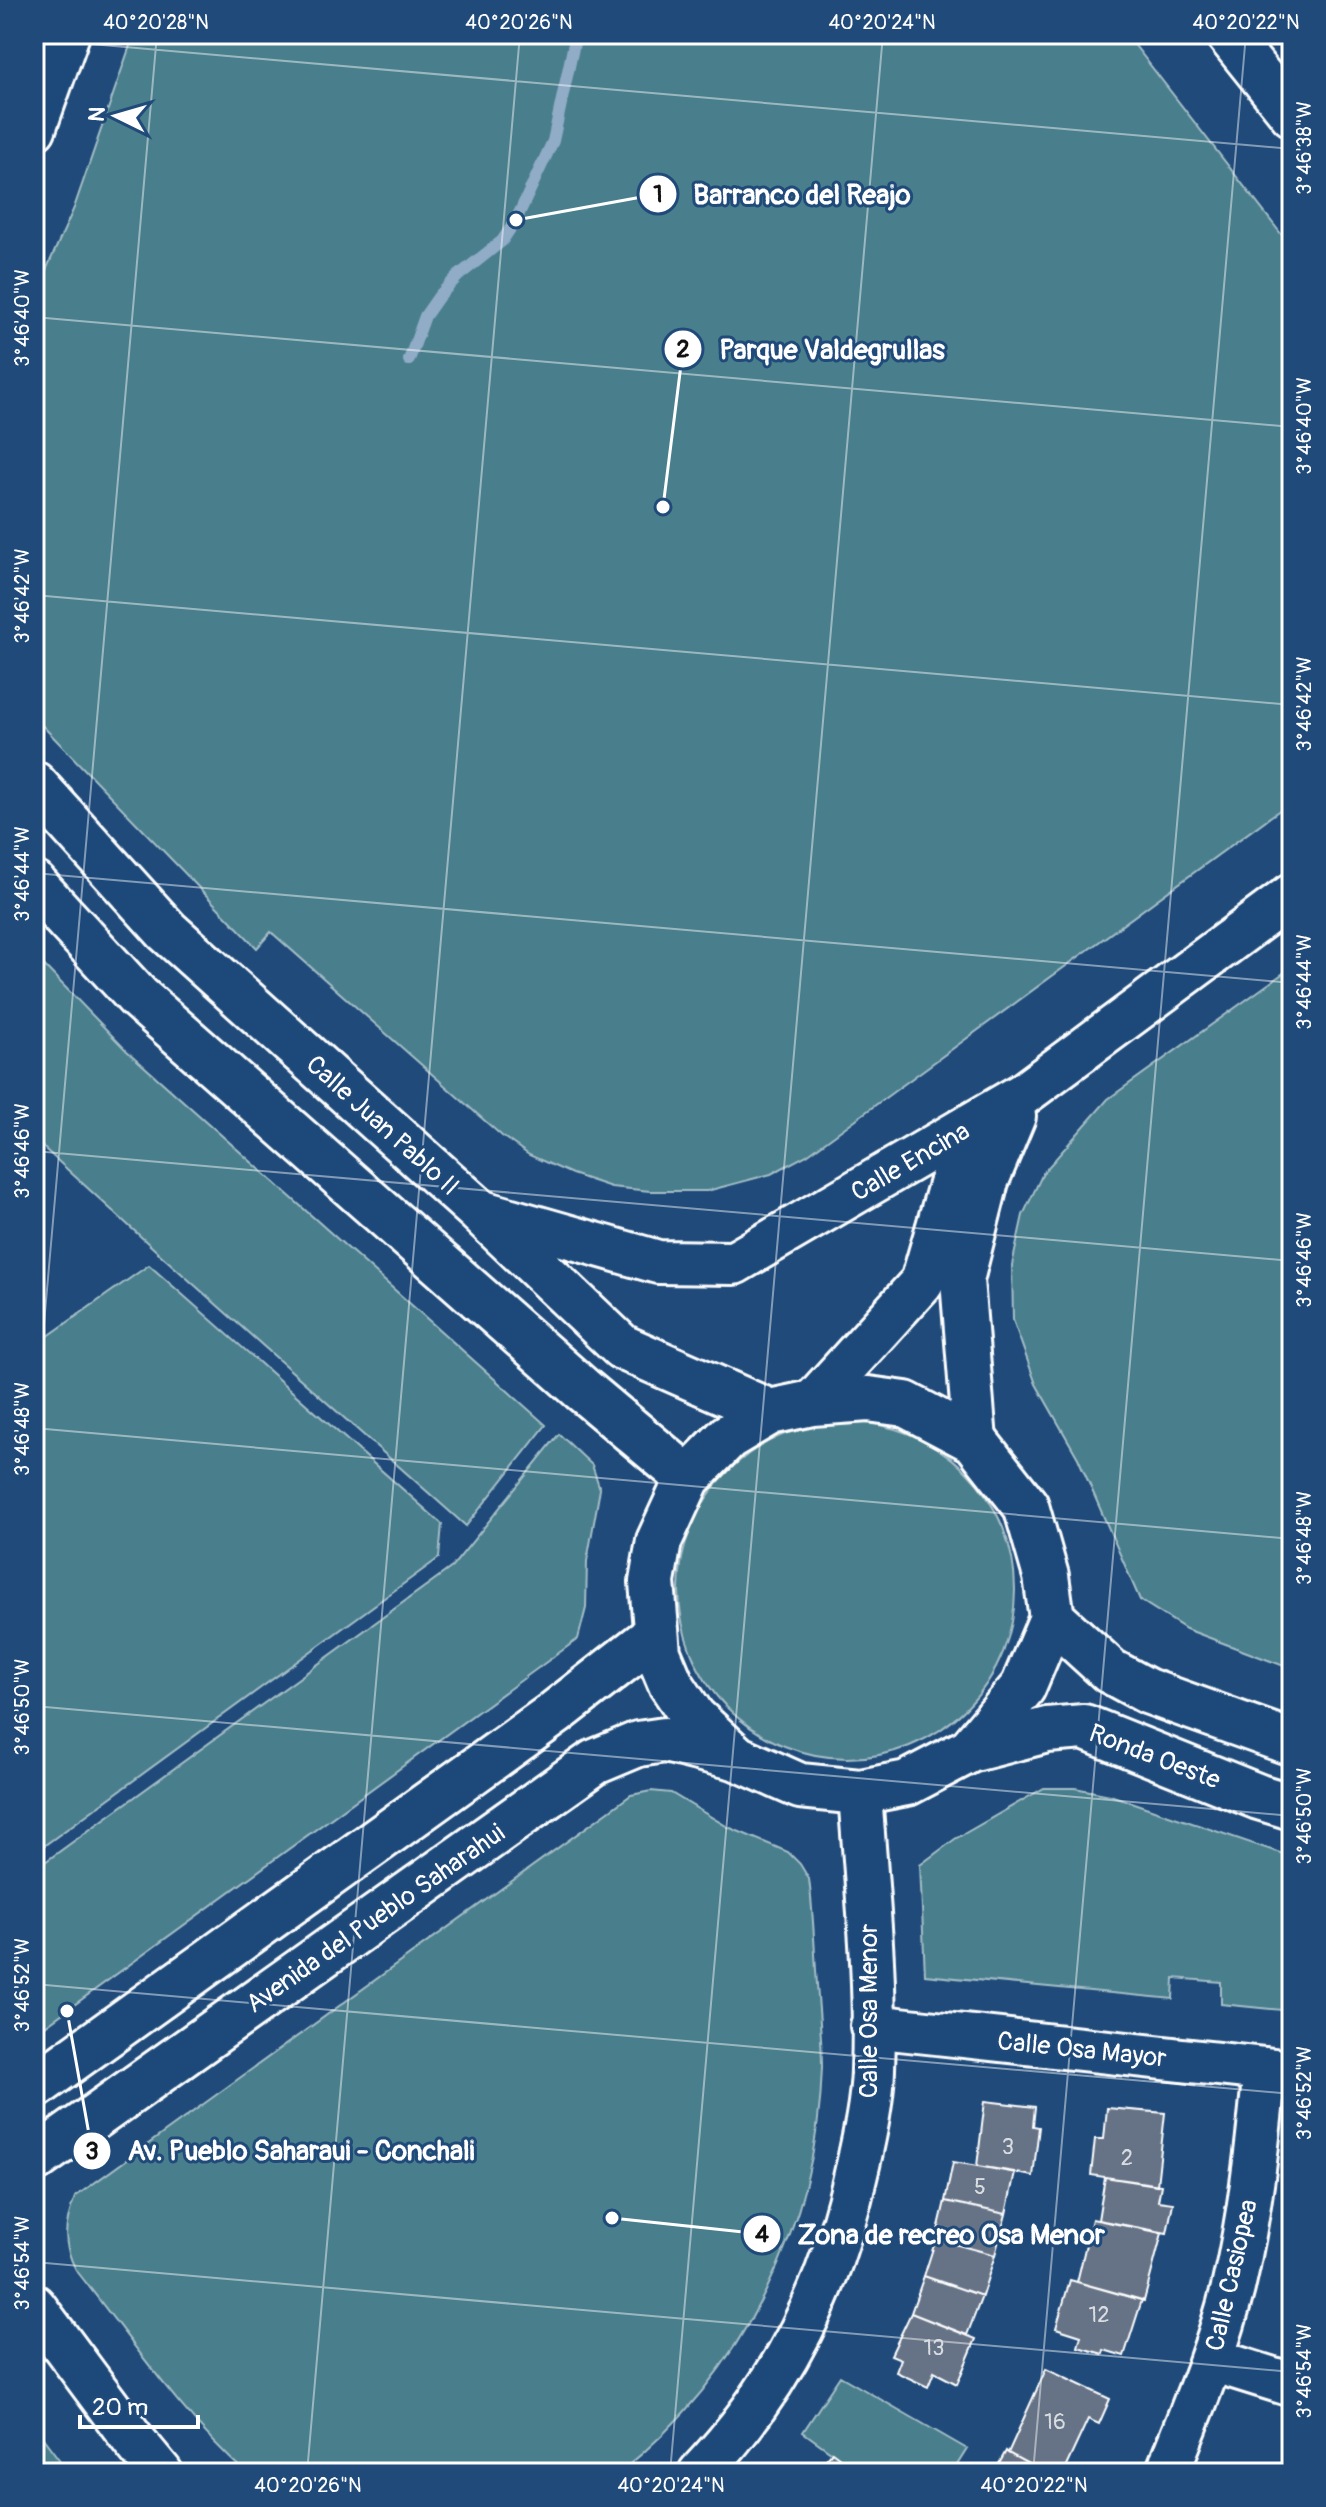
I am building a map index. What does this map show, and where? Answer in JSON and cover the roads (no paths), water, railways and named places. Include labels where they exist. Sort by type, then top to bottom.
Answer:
[{"type":"main road","name":"Calle Juan Pablo II","points":[[34,784],[167,931],[479,1211],[622,1347],[770,1412]]},
{"type":"main road","points":[[34,884],[138,997],[582,1389],[688,1478]]},
{"type":"main road","name":"Ronda Oeste","points":[[970,1750],[1023,1687],[1052,1618],[1046,1576],[1026,1506],[975,1441],[905,1404],[868,1399],[812,1403],[770,1412],[728,1437],[688,1478],[659,1541],[652,1582],[658,1653],[671,1684],[693,1717],[737,1758],[800,1786],[860,1792],[907,1783],[970,1750],[1047,1730],[1084,1727],[1259,1797],[1292,1807]]},
{"type":"main road","points":[[1052,1618],[1110,1671],[1147,1691],[1292,1743]]},
{"type":"main road","points":[[34,2087],[555,1713],[655,1635]]},
{"type":"main road","name":"Avenida del Pueblo Saharahui","points":[[34,2160],[595,1762],[638,1744],[665,1740],[737,1758]]},
{"type":"street","points":[[34,129],[68,34]]},
{"type":"street","points":[[1227,34],[1292,115]]},
{"type":"street","name":"Calle Encina","points":[[479,1211],[658,1262],[734,1263],[1022,1095],[1292,895]]},
{"type":"street","points":[[812,1403],[922,1282],[956,1164],[1022,1095]]},
{"type":"street","points":[[975,1441],[962,1280],[987,1181],[1022,1095]]},
{"type":"street","name":"Calle Osa Menor","points":[[700,2473],[759,2404],[784,2366],[804,2329],[836,2252],[848,2211],[867,2121],[873,2071],[860,1792]]},
{"type":"street","name":"Calle Osa Mayor","points":[[872,2026],[1279,2070]]},
{"type":"street","name":"Calle Casiopea","points":[[1167,2473],[1212,2360],[1232,2289],[1279,2070]]},
{"type":"street","points":[[34,2306],[153,2471]]},
{"type":"street","points":[[1212,2360],[1292,2385]]},
{"type":"waterway","points":[[409,360],[425,316],[439,296],[458,276],[502,241],[516,220],[553,141],[576,34]]},
{"type":"place","name":"Barranco del Reajo","points":[[516,220]]},
{"type":"place","name":"Parque Valdegrullas","points":[[663,507]]},
{"type":"place","name":"Av. Pueblo Saharaui - Conchali","points":[[67,2011]]},
{"type":"place","name":"Zona de recreo Osa Menor","points":[[612,2218]]}]
